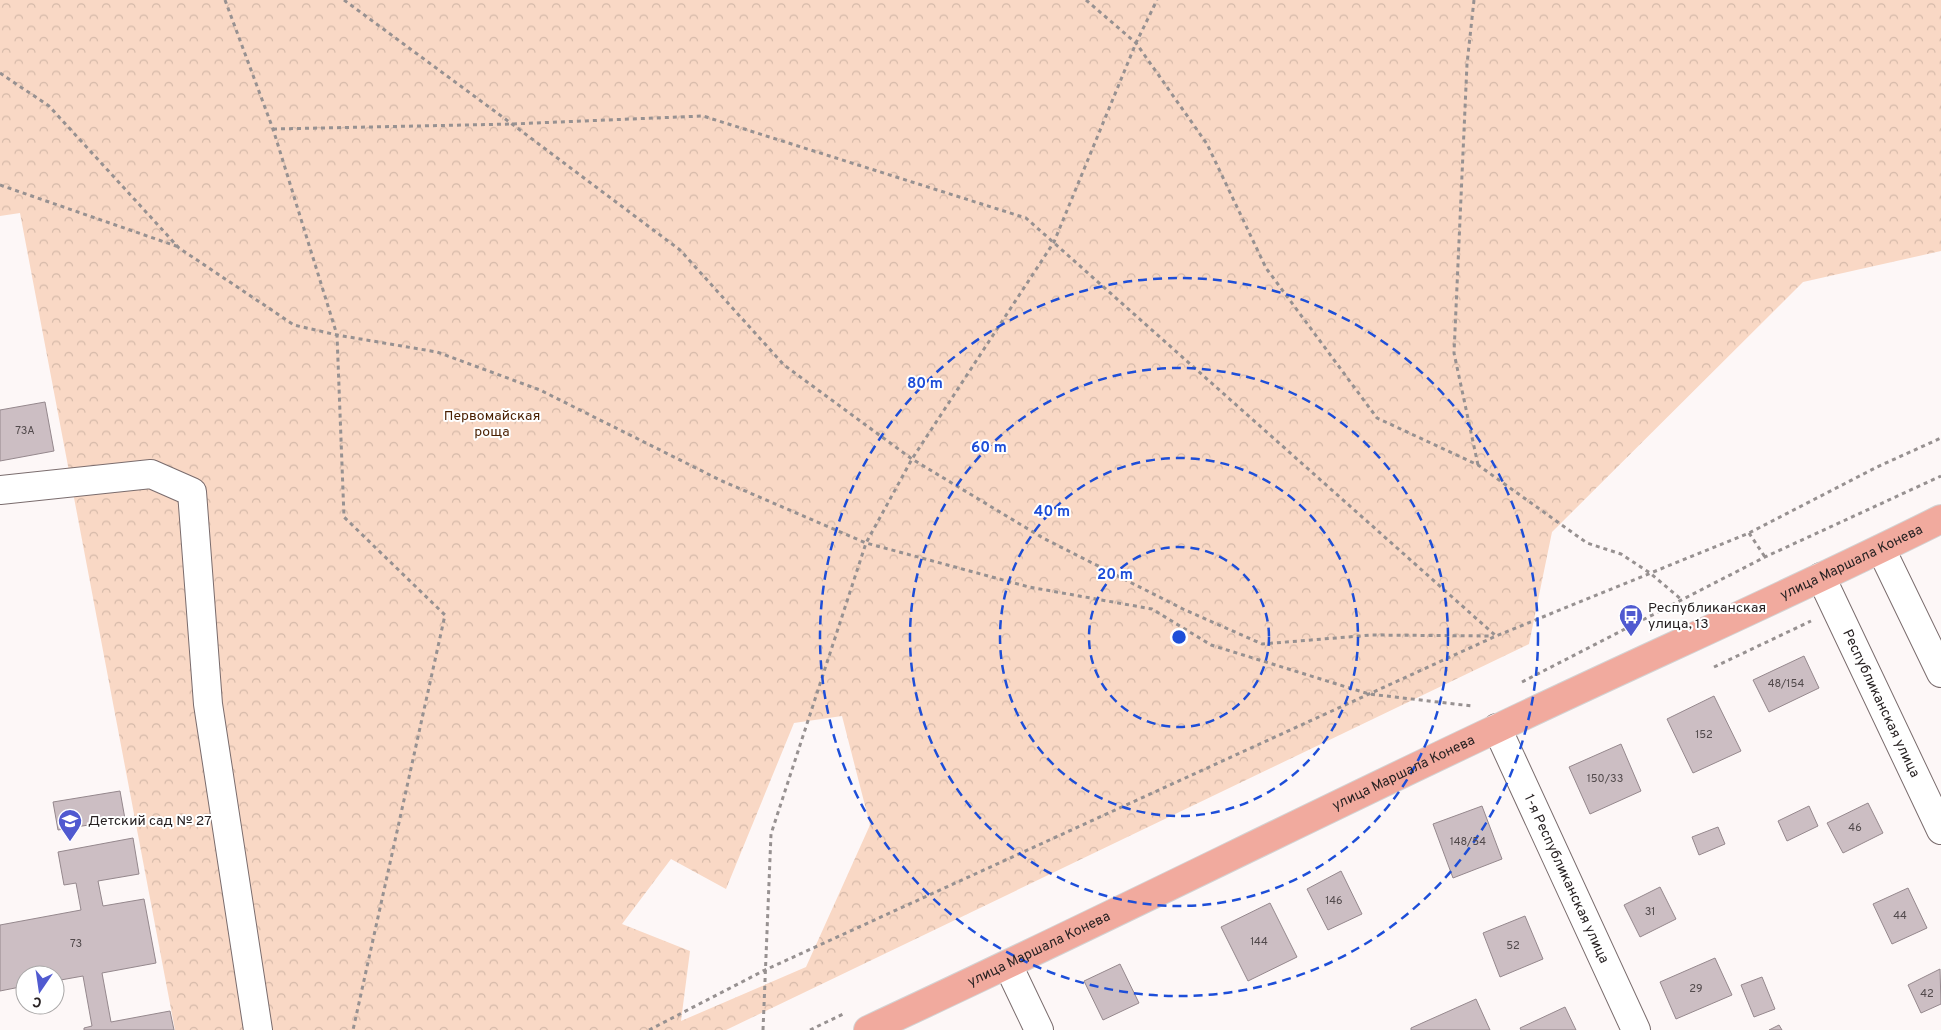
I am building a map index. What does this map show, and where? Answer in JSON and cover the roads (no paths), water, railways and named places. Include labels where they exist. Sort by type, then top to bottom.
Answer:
[{"type":"main road","name":"улица Маршала Конева","points":[[868,1030],[1008,965],[1497,728],[1881,549],[1941,519]]},
{"type":"street","points":[[0,490],[151,474],[192,492],[208,704],[258,1030]]},
{"type":"street","points":[[1881,549],[1941,673]]},
{"type":"street","name":"Республиканская улица","points":[[1821,577],[1941,830]]},
{"type":"street","name":"1-я Республиканская улица","points":[[1497,728],[1636,1030]]},
{"type":"street","points":[[1008,965],[1038,1030]]},
{"type":"place","name":"Республиканская улица, 13","points":[[1631,637]]},
{"type":"place","name":"Детский сад № 27","points":[[70,842]]},
{"type":"park label","name":"Первомайская роща","points":[[492,424]]}]
